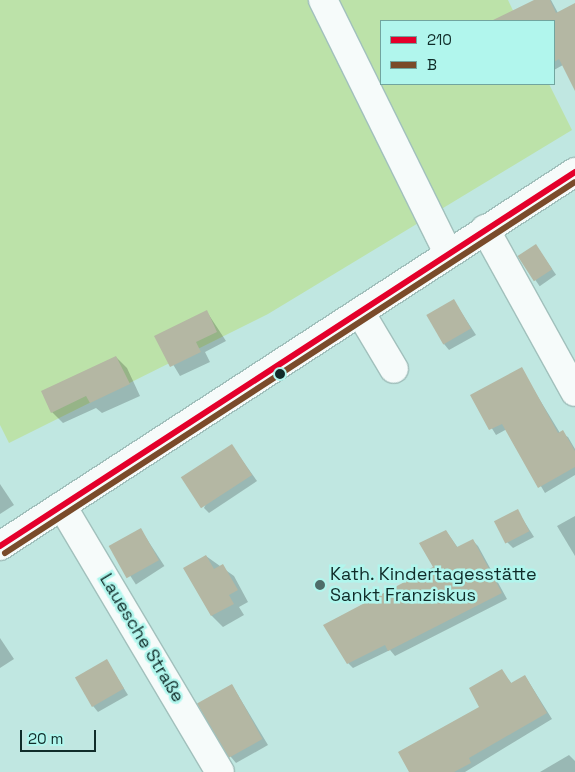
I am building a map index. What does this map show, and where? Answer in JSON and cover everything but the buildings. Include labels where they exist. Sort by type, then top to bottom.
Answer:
[{"type":"main road","points":[[323,0],[448,253]]},
{"type":"main road","points":[[0,546],[575,172]]},
{"type":"main road","points":[[485,229],[575,392]]},
{"type":"main road","points":[[360,312],[394,369]]},
{"type":"main road","name":"Lauesche Straße","points":[[62,506],[220,772]]},
{"type":"green space","points":[[0,0],[508,0],[518,20],[380,20],[380,85],[550,85],[572,130],[268,314],[9,443],[0,425]]},
{"type":"transit line","name":"210","points":[[0,546],[575,172]]},
{"type":"transit line","name":"B","points":[[5,553],[575,182]]},
{"type":"place","name":"Kath. Kindertagesstätte Sankt Franziskus","points":[[320,585]]}]
